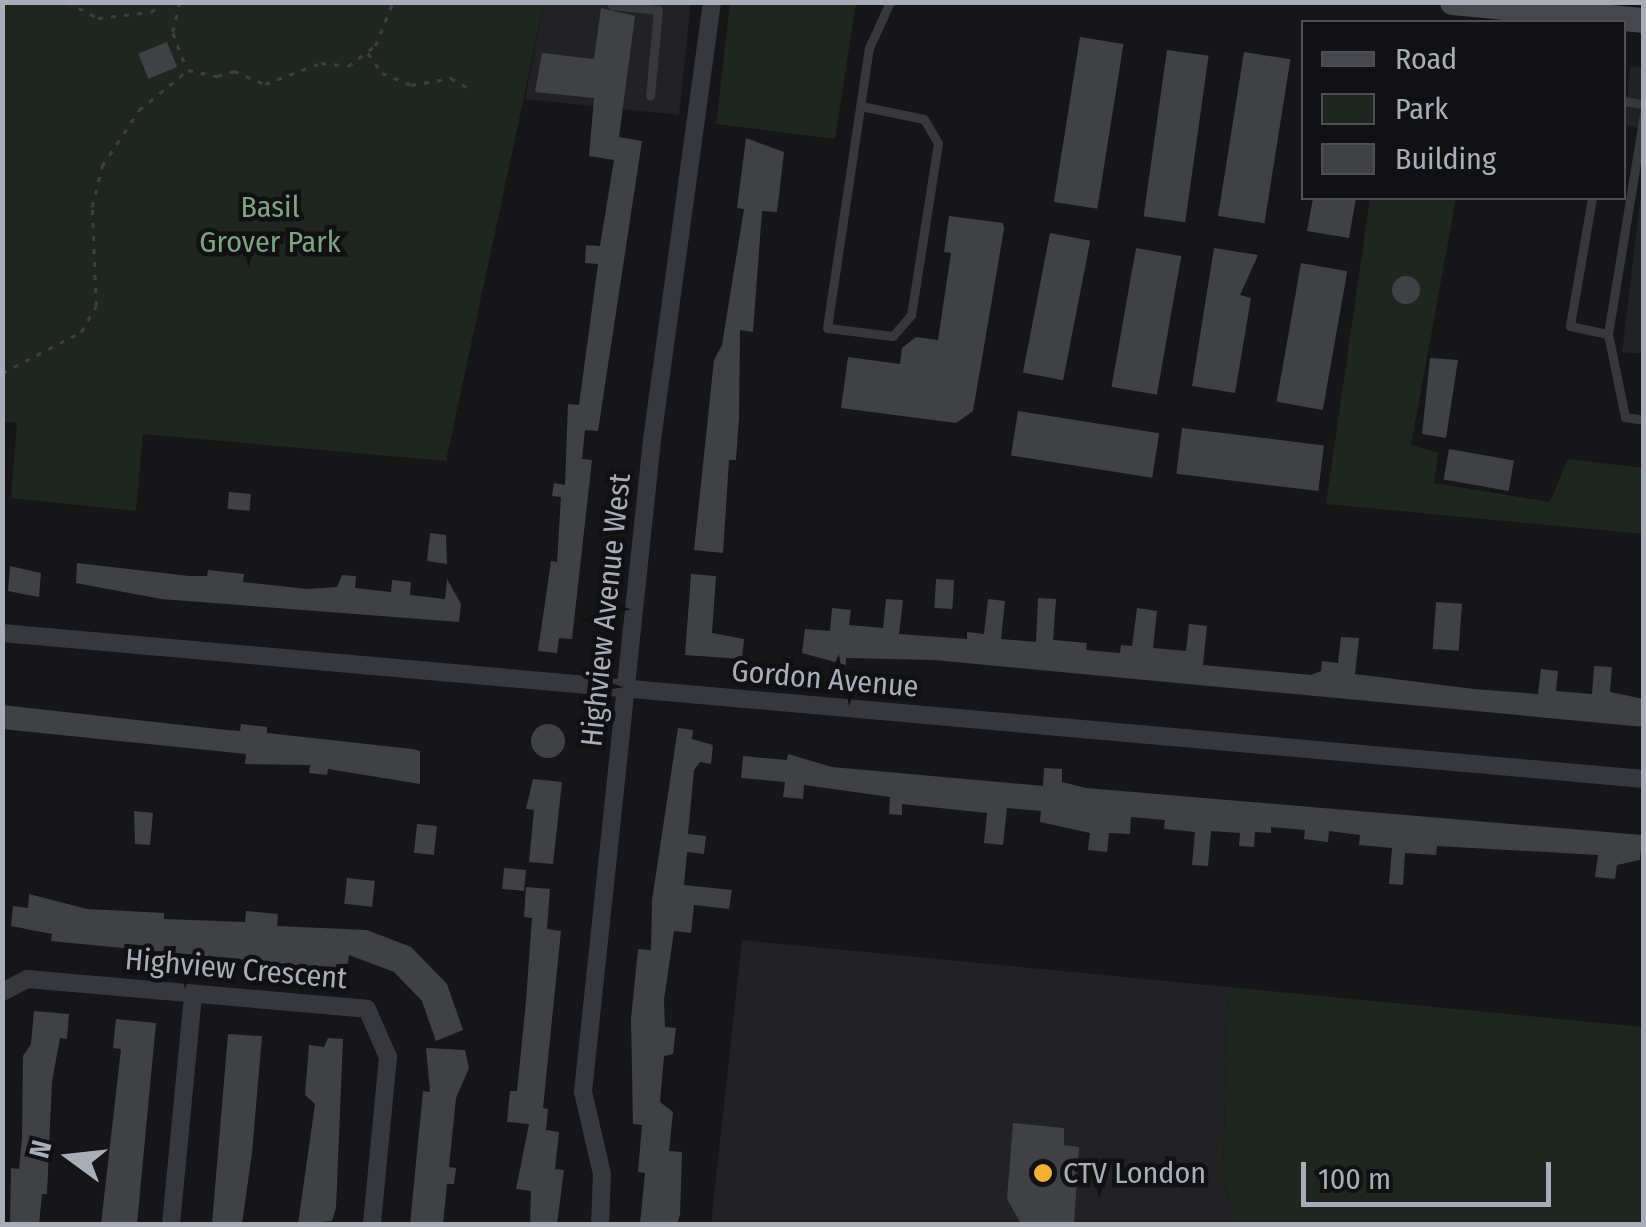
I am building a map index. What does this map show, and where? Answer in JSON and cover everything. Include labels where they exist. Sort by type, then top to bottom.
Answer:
[{"type":"main road","points":[[1452,2],[1644,20]]},
{"type":"street","name":"Highview Avenue West","points":[[600,1224],[602,1174],[583,1092],[624,689],[712,2]]},
{"type":"street","name":"Gordon Avenue","points":[[2,633],[1644,779]]},
{"type":"street","name":"Highview Crescent","points":[[2,992],[27,978],[367,1009],[388,1057],[372,1224]]},
{"type":"street","points":[[171,1224],[193,994]]},
{"type":"lane","points":[[860,106],[924,119],[938,143],[911,315],[893,336],[827,328],[860,106],[873,34],[890,2]]},
{"type":"lane","points":[[612,5],[658,10],[650,96]]},
{"type":"lane","points":[[1644,116],[1608,334],[1625,417],[1644,420]]},
{"type":"lane","points":[[1592,200],[1570,326],[1608,334]]},
{"type":"path","points":[[67,2],[98,18],[151,12],[163,2]]},
{"type":"path","points":[[180,2],[174,32],[188,70]]},
{"type":"path","points":[[188,70],[217,76],[234,71],[264,84],[320,63],[348,66],[367,52],[393,2]]},
{"type":"path","points":[[367,52],[382,73],[411,85],[451,78],[468,88]]},
{"type":"path","points":[[2,373],[80,332],[96,306],[92,208],[102,166],[139,110],[188,70]]},
{"type":"shaded area","points":[[544,3],[691,3],[679,115],[525,99]]},
{"type":"shaded area","points":[[1631,66],[1643,68],[1643,129],[1626,125]]},
{"type":"shaded area","points":[[1643,178],[1643,354],[1622,352]]},
{"type":"shaded area","points":[[742,940],[1228,987],[1223,1173],[1234,1224],[711,1224]]},
{"type":"green space","name":"Basil Grover Park","points":[[3,3],[544,3],[446,461],[143,434],[136,511],[11,498],[17,423],[3,421]]},
{"type":"green space","points":[[730,3],[856,3],[835,139],[716,124]]},
{"type":"green space","points":[[1370,200],[1456,200],[1411,445],[1439,453],[1434,483],[1550,502],[1568,459],[1643,468],[1643,534],[1326,504]]},
{"type":"green space","points":[[1228,987],[1643,1027],[1643,1224],[1234,1224],[1223,1173]]},
{"type":"building","points":[[601,8],[635,16],[619,137],[642,141],[598,431],[585,430],[582,459],[592,460],[572,639],[559,638],[557,653],[538,651],[551,561],[557,562],[561,497],[552,496],[554,483],[565,485],[568,404],[579,405],[598,264],[585,263],[586,245],[600,246],[614,160],[589,156],[594,98],[535,92],[542,53],[594,59]]},
{"type":"building","points":[[1080,37],[1123,44],[1097,209],[1054,202]]},
{"type":"building","points":[[167,42],[177,67],[148,79],[138,54]]},
{"type":"building","points":[[1167,50],[1209,56],[1185,222],[1144,216]]},
{"type":"building","points":[[1244,52],[1290,59],[1264,223],[1218,216]]},
{"type":"building","points":[[746,138],[784,152],[777,212],[762,211],[753,332],[740,330],[736,460],[729,460],[723,553],[694,550],[714,360],[722,345],[744,209],[737,208]]},
{"type":"building","points":[[1313,200],[1356,200],[1349,238],[1307,231]]},
{"type":"building","points":[[949,216],[1003,223],[1004,229],[973,411],[956,423],[841,408],[848,357],[900,364],[902,348],[916,337],[938,340],[951,253],[944,252]]},
{"type":"building","points":[[1050,233],[1090,241],[1063,380],[1023,372]]},
{"type":"building","points":[[1136,248],[1181,256],[1157,395],[1112,387]]},
{"type":"building","points":[[1214,248],[1258,255],[1240,295],[1251,298],[1235,393],[1192,386]]},
{"type":"building","points":[[1301,263],[1347,271],[1323,410],[1277,402]]},
{"type":"building","points":[[1406,276],[1416,280],[1420,290],[1416,300],[1406,304],[1396,300],[1392,290],[1396,280]]},
{"type":"building","points":[[1430,358],[1458,360],[1446,438],[1422,434]]},
{"type":"building","points":[[1018,411],[1159,433],[1152,478],[1011,455]]},
{"type":"building","points":[[1182,428],[1324,445],[1318,491],[1176,474]]},
{"type":"building","points":[[1449,449],[1514,460],[1509,491],[1444,480]]},
{"type":"building","points":[[229,492],[251,494],[249,511],[228,509]]},
{"type":"building","points":[[430,533],[446,535],[447,564],[427,561]]},
{"type":"building","points":[[77,563],[189,576],[207,576],[208,570],[244,574],[243,582],[307,589],[337,587],[342,575],[356,576],[355,588],[391,592],[392,580],[411,582],[410,595],[445,599],[447,579],[461,604],[459,622],[161,599],[76,583]]},
{"type":"building","points":[[10,566],[41,573],[39,597],[8,591]]},
{"type":"building","points":[[691,574],[716,576],[712,633],[744,639],[742,659],[685,655]]},
{"type":"building","points":[[936,579],[954,580],[952,609],[934,608]]},
{"type":"building","points":[[1038,598],[1056,599],[1053,640],[1087,643],[1086,650],[1120,653],[1121,645],[1132,646],[1137,608],[1157,611],[1153,648],[1186,651],[1189,624],[1207,626],[1203,665],[1311,675],[1321,671],[1322,661],[1338,663],[1341,637],[1359,638],[1355,674],[1474,689],[1538,694],[1541,669],[1558,671],[1556,691],[1592,694],[1594,666],[1612,667],[1610,692],[1644,699],[1644,727],[934,660],[846,658],[846,665],[802,653],[805,629],[830,631],[832,608],[851,610],[849,625],[883,628],[886,599],[903,600],[899,634],[967,639],[967,632],[984,634],[988,599],[1005,601],[1001,639],[1036,642]]},
{"type":"building","points":[[1436,602],[1462,604],[1459,651],[1433,649]]},
{"type":"building","points":[[2,705],[227,730],[240,731],[241,724],[267,727],[267,733],[412,749],[420,751],[420,784],[328,769],[327,775],[309,773],[310,765],[245,764],[246,754],[2,729]]},
{"type":"building","points":[[548,724],[560,729],[565,741],[560,753],[548,758],[536,753],[531,741],[536,729]]},
{"type":"building","points":[[678,728],[693,730],[692,739],[713,745],[711,764],[700,762],[694,770],[688,834],[706,836],[704,854],[687,852],[684,885],[732,890],[729,909],[694,905],[691,933],[674,931],[664,1000],[665,1027],[676,1028],[673,1054],[664,1056],[660,1102],[673,1112],[669,1151],[682,1152],[680,1215],[677,1224],[640,1224],[645,1173],[638,1172],[642,1125],[633,1124],[631,1019],[638,949],[651,950],[652,900]]},
{"type":"building","points":[[788,754],[832,767],[1043,786],[1044,768],[1062,769],[1062,782],[1086,788],[1642,835],[1640,860],[1617,865],[1615,879],[1595,877],[1598,855],[1437,846],[1436,855],[1405,853],[1403,885],[1389,884],[1392,848],[1359,845],[1360,835],[1329,831],[1328,842],[1304,839],[1305,830],[1271,827],[1271,833],[1255,832],[1254,847],[1239,846],[1240,833],[1211,831],[1208,866],[1192,865],[1195,832],[1164,829],[1165,820],[1131,817],[1130,834],[1109,833],[1107,852],[1088,850],[1090,833],[1040,822],[1041,811],[1007,808],[1003,845],[984,843],[987,813],[902,804],[902,815],[889,814],[890,797],[804,785],[803,799],[783,797],[785,782],[741,778],[743,756],[787,760]]},
{"type":"building","points":[[533,779],[562,782],[553,864],[529,862],[534,810],[526,809]]},
{"type":"building","points":[[134,811],[153,813],[150,845],[135,844]]},
{"type":"building","points":[[417,824],[437,826],[434,855],[414,853]]},
{"type":"building","points":[[504,868],[526,870],[524,891],[502,889]]},
{"type":"building","points":[[347,878],[375,881],[372,907],[344,904]]},
{"type":"building","points":[[526,887],[550,889],[547,929],[561,931],[543,1108],[548,1109],[546,1130],[559,1132],[555,1169],[564,1170],[557,1224],[530,1224],[531,1191],[516,1189],[529,1124],[507,1122],[510,1091],[517,1091],[526,1001],[532,918],[524,917]]},
{"type":"building","points":[[29,894],[87,909],[164,913],[164,919],[245,922],[246,911],[278,914],[277,926],[367,930],[411,947],[447,984],[463,1030],[436,1041],[422,1001],[394,972],[349,955],[347,970],[51,941],[52,934],[11,926],[13,906],[28,908]]},
{"type":"building","points":[[34,1011],[69,1014],[67,1039],[60,1038],[52,1081],[47,1194],[42,1194],[39,1224],[10,1224],[11,1168],[19,1169],[22,1138],[23,1056],[31,1044]]},
{"type":"building","points":[[116,1019],[156,1023],[137,1224],[101,1224],[121,1049],[113,1048]]},
{"type":"building","points":[[228,1034],[262,1036],[242,1224],[212,1224]]},
{"type":"building","points":[[328,1038],[343,1039],[336,1208],[332,1221],[298,1224],[315,1104],[305,1095],[309,1045],[324,1047]]},
{"type":"building","points":[[426,1048],[465,1050],[469,1068],[456,1098],[449,1167],[456,1168],[454,1184],[447,1184],[443,1224],[410,1224],[423,1091],[430,1092]]},
{"type":"building","name":"CTV London","points":[[1013,1123],[1064,1128],[1064,1145],[1079,1147],[1074,1224],[1021,1224],[1007,1199]]},
{"type":"place","name":"CTV London","points":[[1043,1173]]}]
